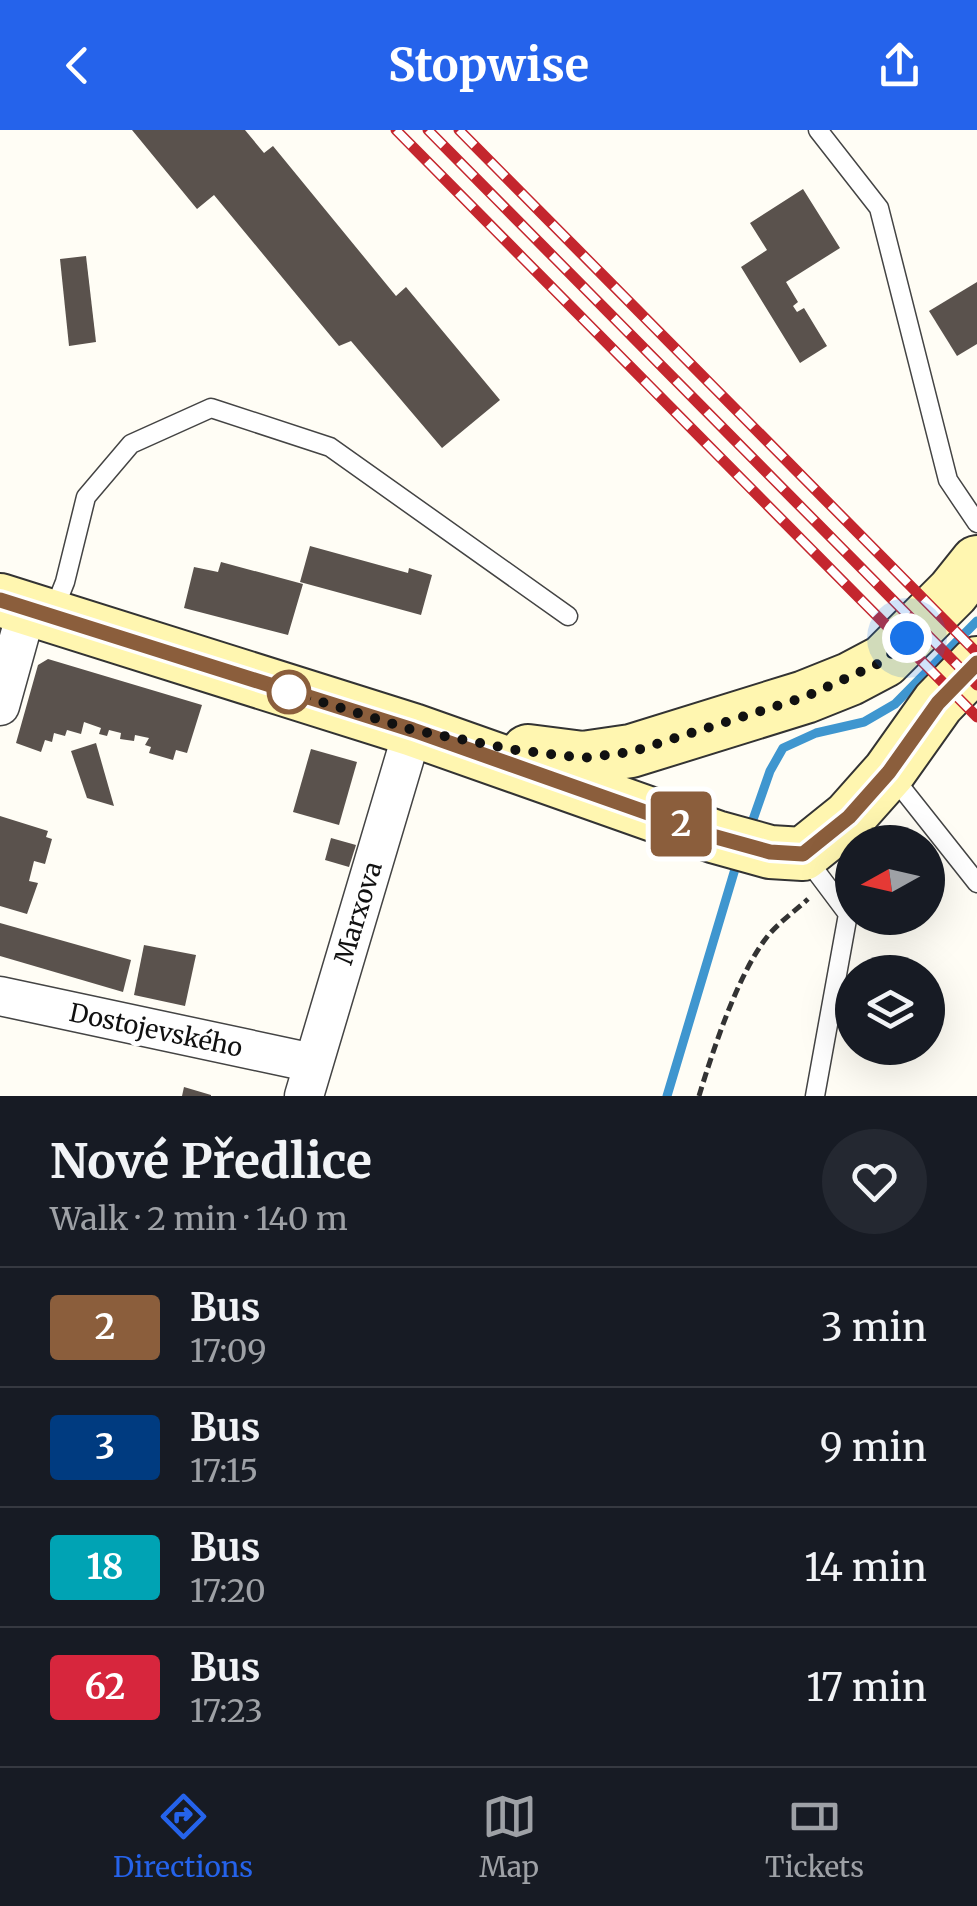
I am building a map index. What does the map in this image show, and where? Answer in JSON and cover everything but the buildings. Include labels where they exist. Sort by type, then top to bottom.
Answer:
[{"type":"main road","points":[[413,730],[583,758],[631,752],[805,697],[884,661],[953,592],[977,562]]},
{"type":"main road","points":[[26,609],[413,730],[796,867],[889,772],[938,703],[977,663]]},
{"type":"street","points":[[0,706],[26,609]]},
{"type":"street","name":"Marxova","points":[[308,1080],[413,730]]},
{"type":"street","name":"Dostojevského","points":[[0,996],[308,1080]]},
{"type":"lane","points":[[818,130],[879,208],[948,480],[977,523]]},
{"type":"lane","points":[[26,609],[65,582],[86,497],[131,444],[211,408],[330,447],[568,616]]},
{"type":"lane","points":[[889,772],[977,883]]},
{"type":"lane","points":[[796,867],[848,914],[815,1096]]},
{"type":"path","points":[[699,1096],[744,979],[767,937],[796,867]]},
{"type":"waterway","points":[[749,831],[770,771],[783,748],[816,733],[864,722],[895,704],[977,621]]},
{"type":"waterway","points":[[667,1096],[738,859]]},
{"type":"railway","points":[[396,130],[977,717]]},
{"type":"railway","points":[[428,130],[977,685]]},
{"type":"railway","points":[[459,130],[977,653]]},
{"type":"bus line","name":"2","points":[[0,600],[413,730],[716,837],[770,852],[803,854],[849,817],[889,772],[938,703],[977,663]]},
{"type":"route","points":[[289,692],[413,730],[583,758],[631,752],[805,697],[884,661],[907,638]]}]
